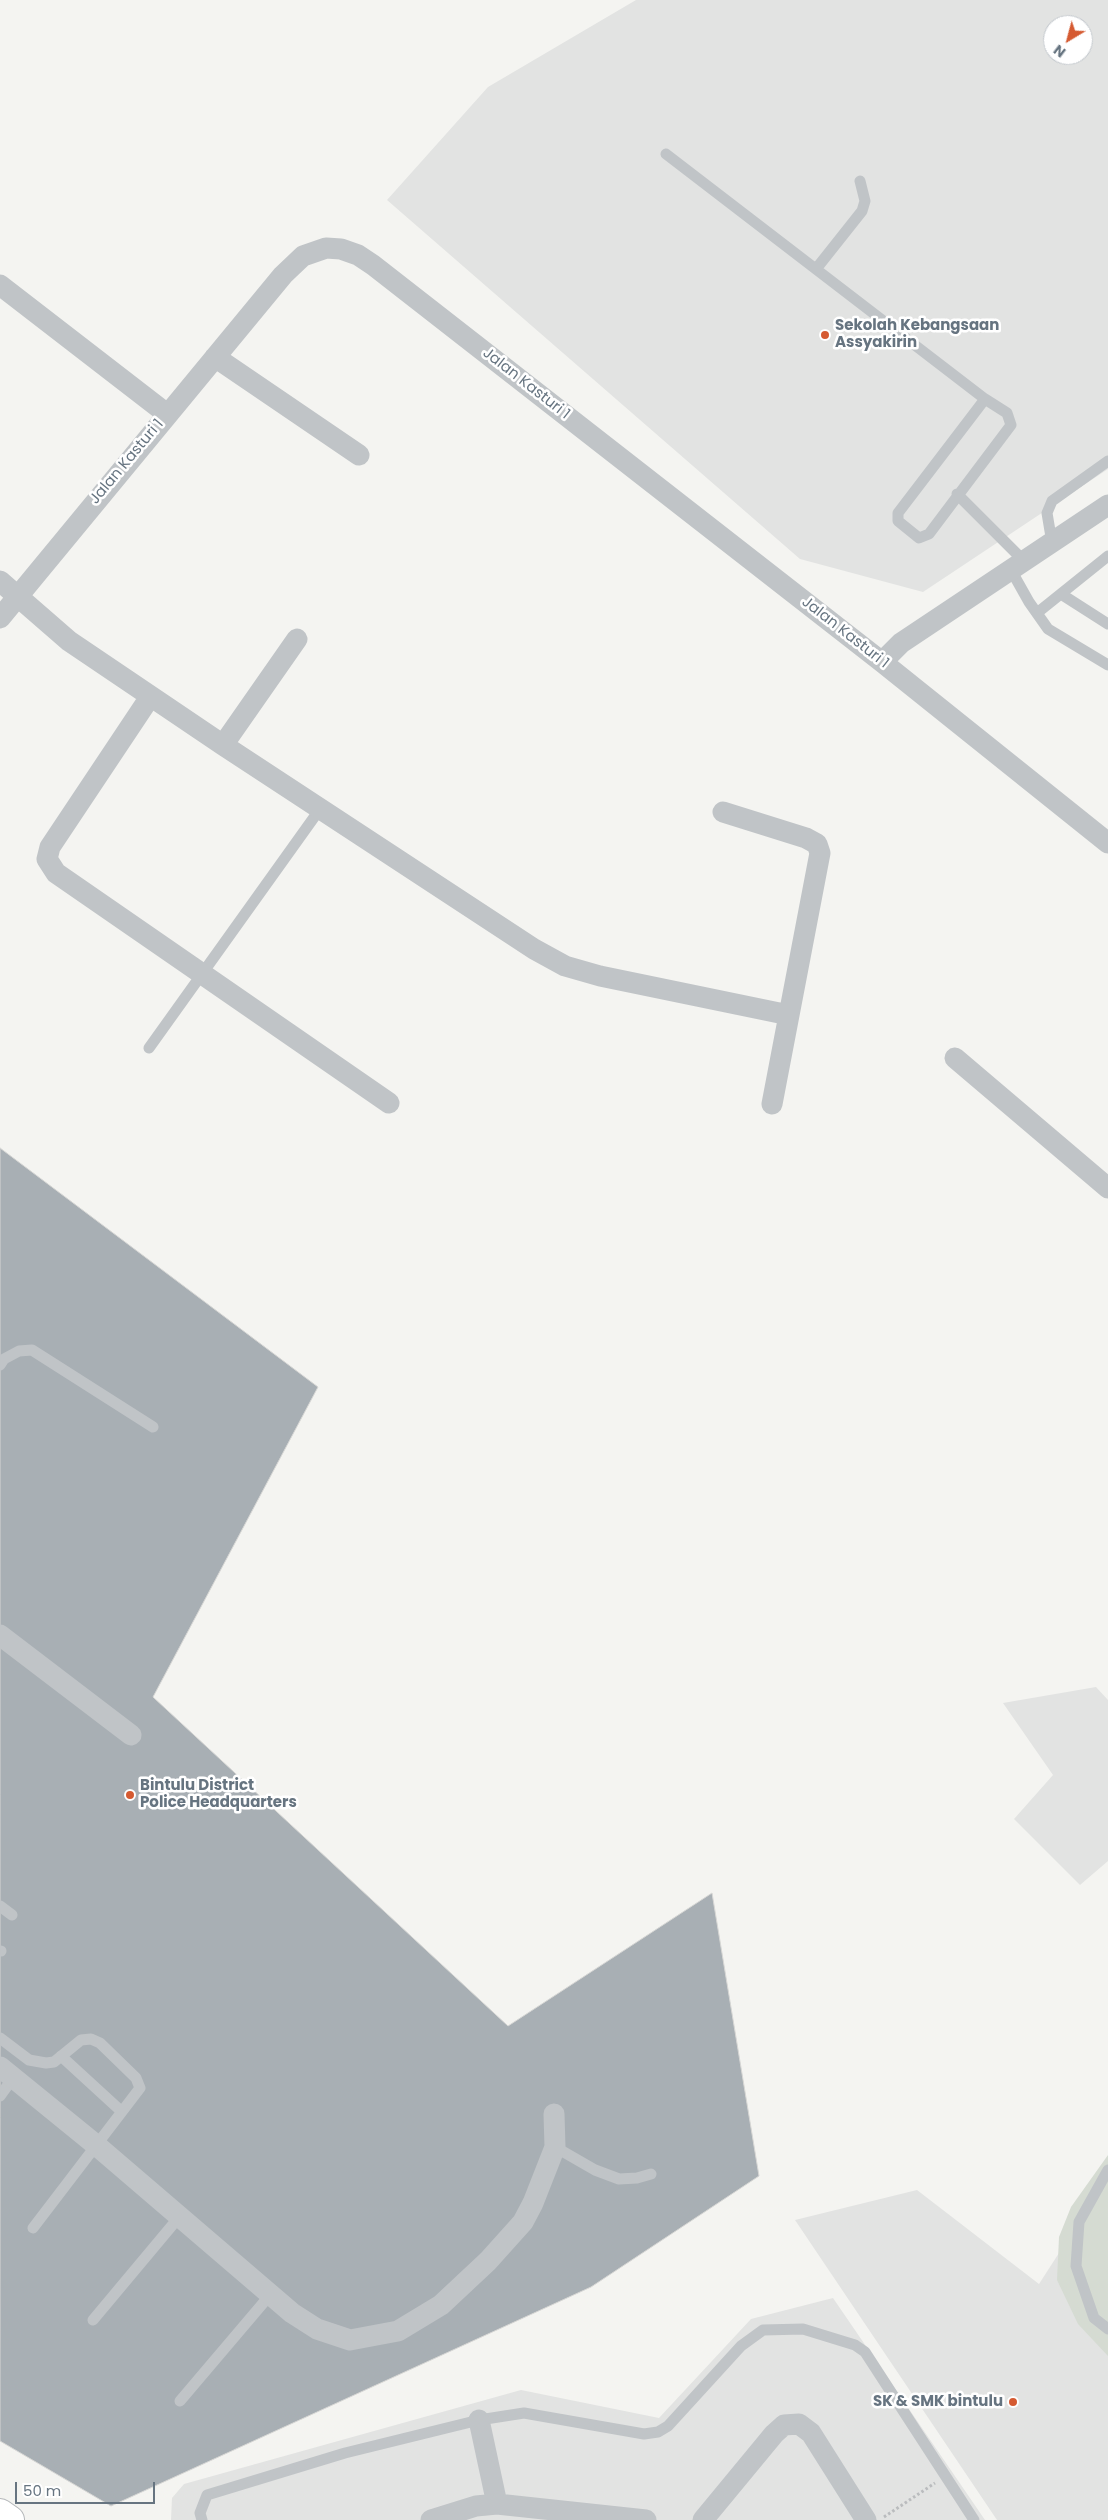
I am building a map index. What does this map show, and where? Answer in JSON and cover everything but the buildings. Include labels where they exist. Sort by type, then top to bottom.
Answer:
[{"type":"main road","points":[[0,2513],[10,2520]]},
{"type":"street","name":"Jalan Kasturi 1","points":[[0,618],[17,595],[283,275],[303,256],[326,248],[341,249],[358,255],[882,662],[1108,843]]},
{"type":"street","points":[[0,285],[167,414]]},
{"type":"street","points":[[215,357],[359,455]]},
{"type":"street","points":[[882,662],[901,643],[1108,505]]},
{"type":"street","points":[[0,580],[69,641],[150,697],[534,949],[565,966],[600,976],[789,1015]]},
{"type":"street","points":[[223,745],[297,639]]},
{"type":"street","points":[[150,697],[50,847],[47,859],[56,872],[389,1103]]},
{"type":"street","points":[[723,812],[806,838],[817,844],[820,852],[772,1104]]},
{"type":"street","points":[[955,1058],[1108,1188]]},
{"type":"street","points":[[0,1635],[131,1735]]},
{"type":"street","points":[[7,2073],[96,2145],[270,2295],[317,2329],[350,2340],[398,2331],[441,2306],[488,2261],[523,2222],[555,2147],[554,2114]]},
{"type":"street","points":[[479,2420],[497,2504]]},
{"type":"street","points":[[704,2520],[784,2424],[799,2424],[811,2434],[866,2520]]},
{"type":"street","points":[[440,2519],[476,2506],[497,2504],[646,2520]]},
{"type":"lane","points":[[666,154],[985,399],[1007,413],[1011,425],[957,494],[929,534],[919,538],[898,521],[898,513],[985,399]]},
{"type":"lane","points":[[816,269],[862,211],[865,201],[860,181]]},
{"type":"lane","points":[[1052,543],[1047,513],[1052,501],[1108,461]]},
{"type":"lane","points":[[957,494],[1017,566],[1037,613],[1048,628],[1108,665]]},
{"type":"lane","points":[[1037,613],[1108,556]]},
{"type":"lane","points":[[1061,594],[1108,624]]},
{"type":"lane","points":[[149,1048],[320,809]]},
{"type":"lane","points":[[0,1365],[4,1359],[18,1351],[32,1350],[153,1427]]},
{"type":"lane","points":[[0,1906],[12,1915]]},
{"type":"lane","points":[[0,2038],[29,2060],[46,2063],[54,2062],[81,2040],[91,2039],[100,2043],[136,2078],[140,2088],[137,2095],[121,2111],[33,2228]]},
{"type":"lane","points":[[61,2056],[121,2111]]},
{"type":"lane","points":[[0,2096],[7,2073]]},
{"type":"lane","points":[[555,2147],[595,2170],[619,2179],[637,2178],[651,2174]]},
{"type":"lane","points":[[1108,2170],[1080,2222],[1076,2266],[1094,2318],[1108,2329]]},
{"type":"lane","points":[[93,2320],[180,2216]]},
{"type":"lane","points":[[180,2401],[270,2295]]},
{"type":"lane","points":[[202,2520],[200,2513],[207,2495],[345,2453],[479,2420],[524,2413],[644,2434],[658,2432],[668,2426],[748,2340],[763,2330],[804,2329],[855,2345],[865,2352],[974,2520]]},
{"type":"path","points":[[879,2520],[946,2476]]},
{"type":"shaded area","name":"Sekolah Kebangsaan Assyakirin","points":[[636,0],[1108,0],[1108,469],[923,592],[800,559],[387,200],[488,87]]},
{"type":"shaded area","points":[[1096,1687],[1108,1700],[1108,1861],[1080,1885],[1014,1819],[1053,1775],[1003,1703]]},
{"type":"shaded area","points":[[1108,2155],[1108,2356],[1078,2324],[1057,2280],[1059,2237],[1071,2207]]},
{"type":"shaded area","name":"SK & SMK bintulu","points":[[1108,2177],[1108,2520],[997,2520],[795,2220],[917,2190],[1039,2284]]},
{"type":"shaded area","points":[[833,2298],[985,2520],[171,2520],[172,2498],[184,2484],[521,2390],[659,2418],[751,2319]]},
{"type":"place","name":"Sekolah Kebangsaan Assyakirin","points":[[825,335]]},
{"type":"place","name":"Bintulu District Police Headquarters","points":[[130,1795]]},
{"type":"place","name":"SK & SMK bintulu","points":[[1013,2402]]}]
